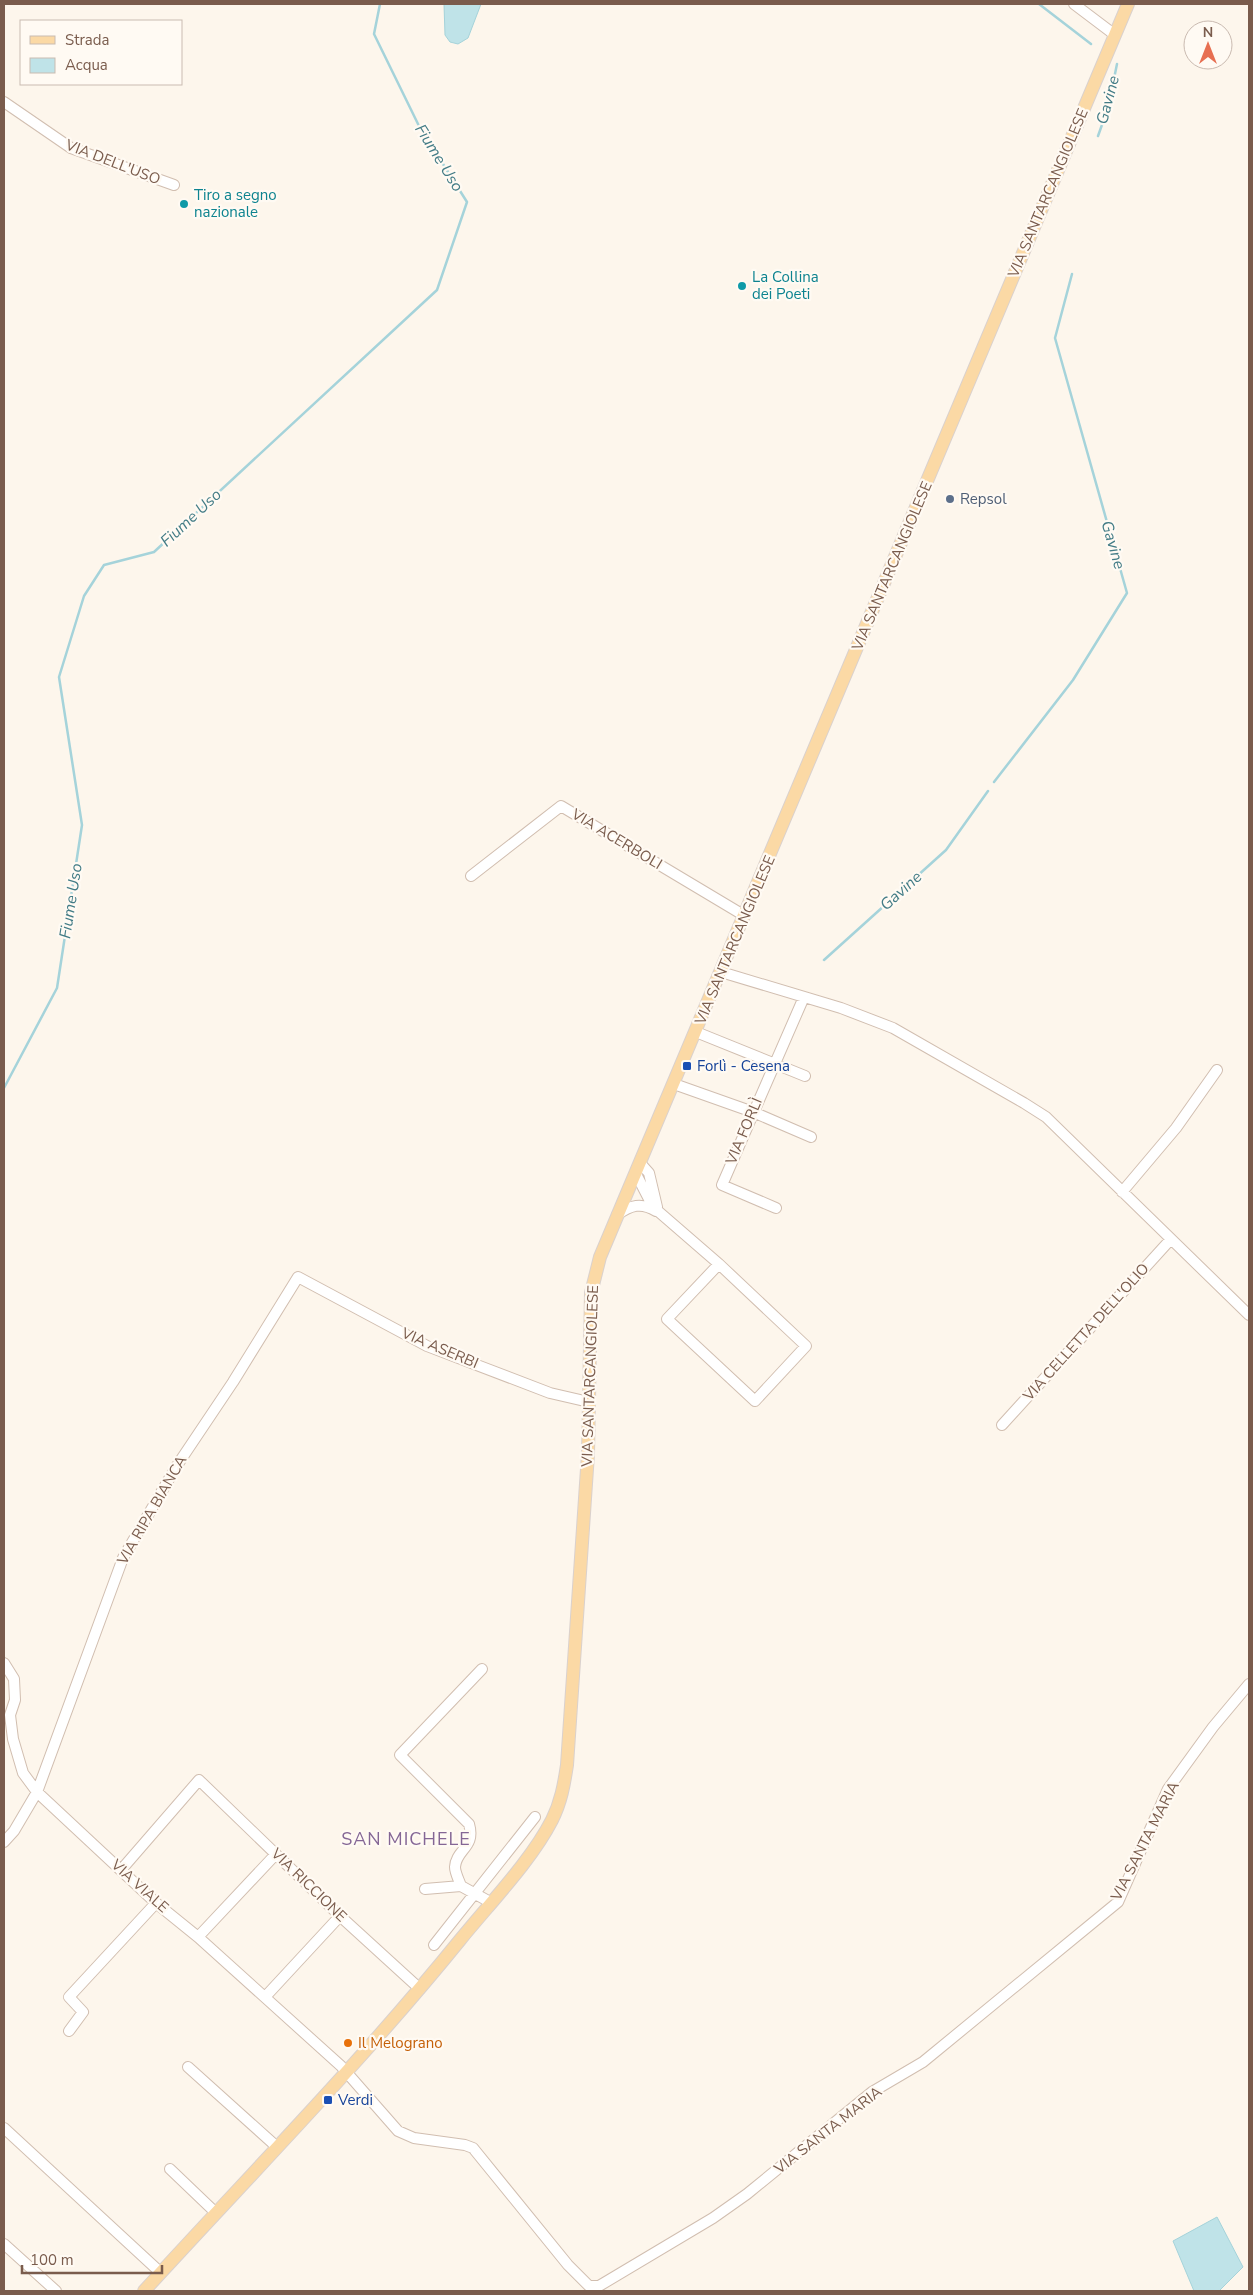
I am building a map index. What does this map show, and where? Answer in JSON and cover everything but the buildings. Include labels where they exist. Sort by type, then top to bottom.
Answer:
[{"type":"main road","name":"VIA SANTARCANGIOLESE","points":[[144,2291],[347,2071],[420,1988],[490,1902],[551,1822],[562,1796],[568,1749],[589,1402],[591,1293],[600,1258],[616,1215],[638,1169],[696,1032],[1128,4]]},
{"type":"street","points":[[1074,4],[1115,34]]},
{"type":"street","name":"VIA DELL'USO","points":[[4,102],[72,148],[174,185]]},
{"type":"street","name":"VIA ACERBOLI","points":[[471,876],[561,806],[745,916]]},
{"type":"street","points":[[721,972],[841,1008],[892,1028],[1024,1102],[1046,1117],[1249,1315]]},
{"type":"street","name":"VIA FORLÌ","points":[[776,1208],[722,1185],[804,997]]},
{"type":"street","points":[[696,1032],[805,1076]]},
{"type":"street","points":[[1122,1192],[1176,1128],[1217,1070]]},
{"type":"street","points":[[674,1084],[753,1112],[810,1137]]},
{"type":"street","points":[[638,1169],[651,1203],[659,1212],[719,1264],[806,1346],[755,1401],[667,1319],[719,1264]]},
{"type":"street","points":[[616,1215],[628,1207],[640,1204],[659,1212]]},
{"type":"street","name":"VIA CELLETTA DELL'OLIO","points":[[1002,1425],[1170,1239]]},
{"type":"street","name":"VIA ASERBI","points":[[298,1277],[427,1346],[550,1392],[589,1402]]},
{"type":"street","name":"VIA RIPA BIANCA","points":[[4,1842],[14,1831],[37,1792],[123,1558],[176,1467],[233,1382],[298,1277]]},
{"type":"street","name":"VIA VIALE","points":[[4,1663],[14,1679],[15,1700],[10,1715],[13,1739],[23,1773],[37,1792],[156,1903],[198,1936],[347,2071]]},
{"type":"street","points":[[461,1886],[455,1869],[456,1861],[469,1844],[472,1834],[469,1824],[400,1756],[482,1669]]},
{"type":"street","name":"VIA SANTA MARIA","points":[[581,2280],[597,2289],[713,2218],[748,2194],[872,2092],[923,2062],[1118,1902],[1168,1789],[1213,1727],[1249,1684]]},
{"type":"street","name":"VIA RICCIONE","points":[[121,1870],[199,1780],[340,1916],[420,1988]]},
{"type":"street","points":[[434,1945],[535,1817]]},
{"type":"street","points":[[198,1936],[276,1854]]},
{"type":"street","points":[[425,1889],[461,1886],[490,1902]]},
{"type":"street","points":[[69,2031],[83,2012],[69,1997],[156,1903]]},
{"type":"street","points":[[265,1997],[340,1916]]},
{"type":"street","points":[[188,2067],[276,2147]]},
{"type":"street","points":[[347,2071],[398,2132],[414,2138],[465,2145],[473,2148],[581,2280],[579,2291]]},
{"type":"street","points":[[4,2128],[161,2273]]},
{"type":"street","points":[[170,2169],[216,2213]]},
{"type":"street","points":[[4,2244],[56,2291]]},
{"type":"water","points":[[444,4],[481,4],[468,38],[458,44],[450,42],[445,35]]},
{"type":"water","points":[[1217,2217],[1243,2267],[1219,2291],[1194,2291],[1173,2241]]},
{"type":"waterway","name":"Fiume Uso","points":[[4,1088],[57,988],[82,825],[59,677],[84,596],[104,565],[154,552],[437,290],[467,202],[419,126],[374,34],[380,4]]},
{"type":"waterway","name":"Gavine","points":[[1039,4],[1091,44]]},
{"type":"waterway","name":"Gavine","points":[[1098,136],[1108,108],[1117,64]]},
{"type":"waterway","name":"Gavine","points":[[994,782],[1073,680],[1127,593],[1055,338],[1072,274]]},
{"type":"waterway","name":"Gavine","points":[[824,960],[946,850],[988,791]]},
{"type":"place","name":"Tiro a segno nazionale","points":[[184,204]]},
{"type":"place","name":"La Collina dei Poeti","points":[[742,286]]},
{"type":"place","name":"Repsol","points":[[950,499]]},
{"type":"place","name":"Forlì - Cesena","points":[[687,1066]]},
{"type":"place","name":"Il Melograno","points":[[348,2043]]},
{"type":"place","name":"Verdi","points":[[328,2100]]},
{"type":"district","name":"SAN MICHELE","points":[[406,1839]]}]
